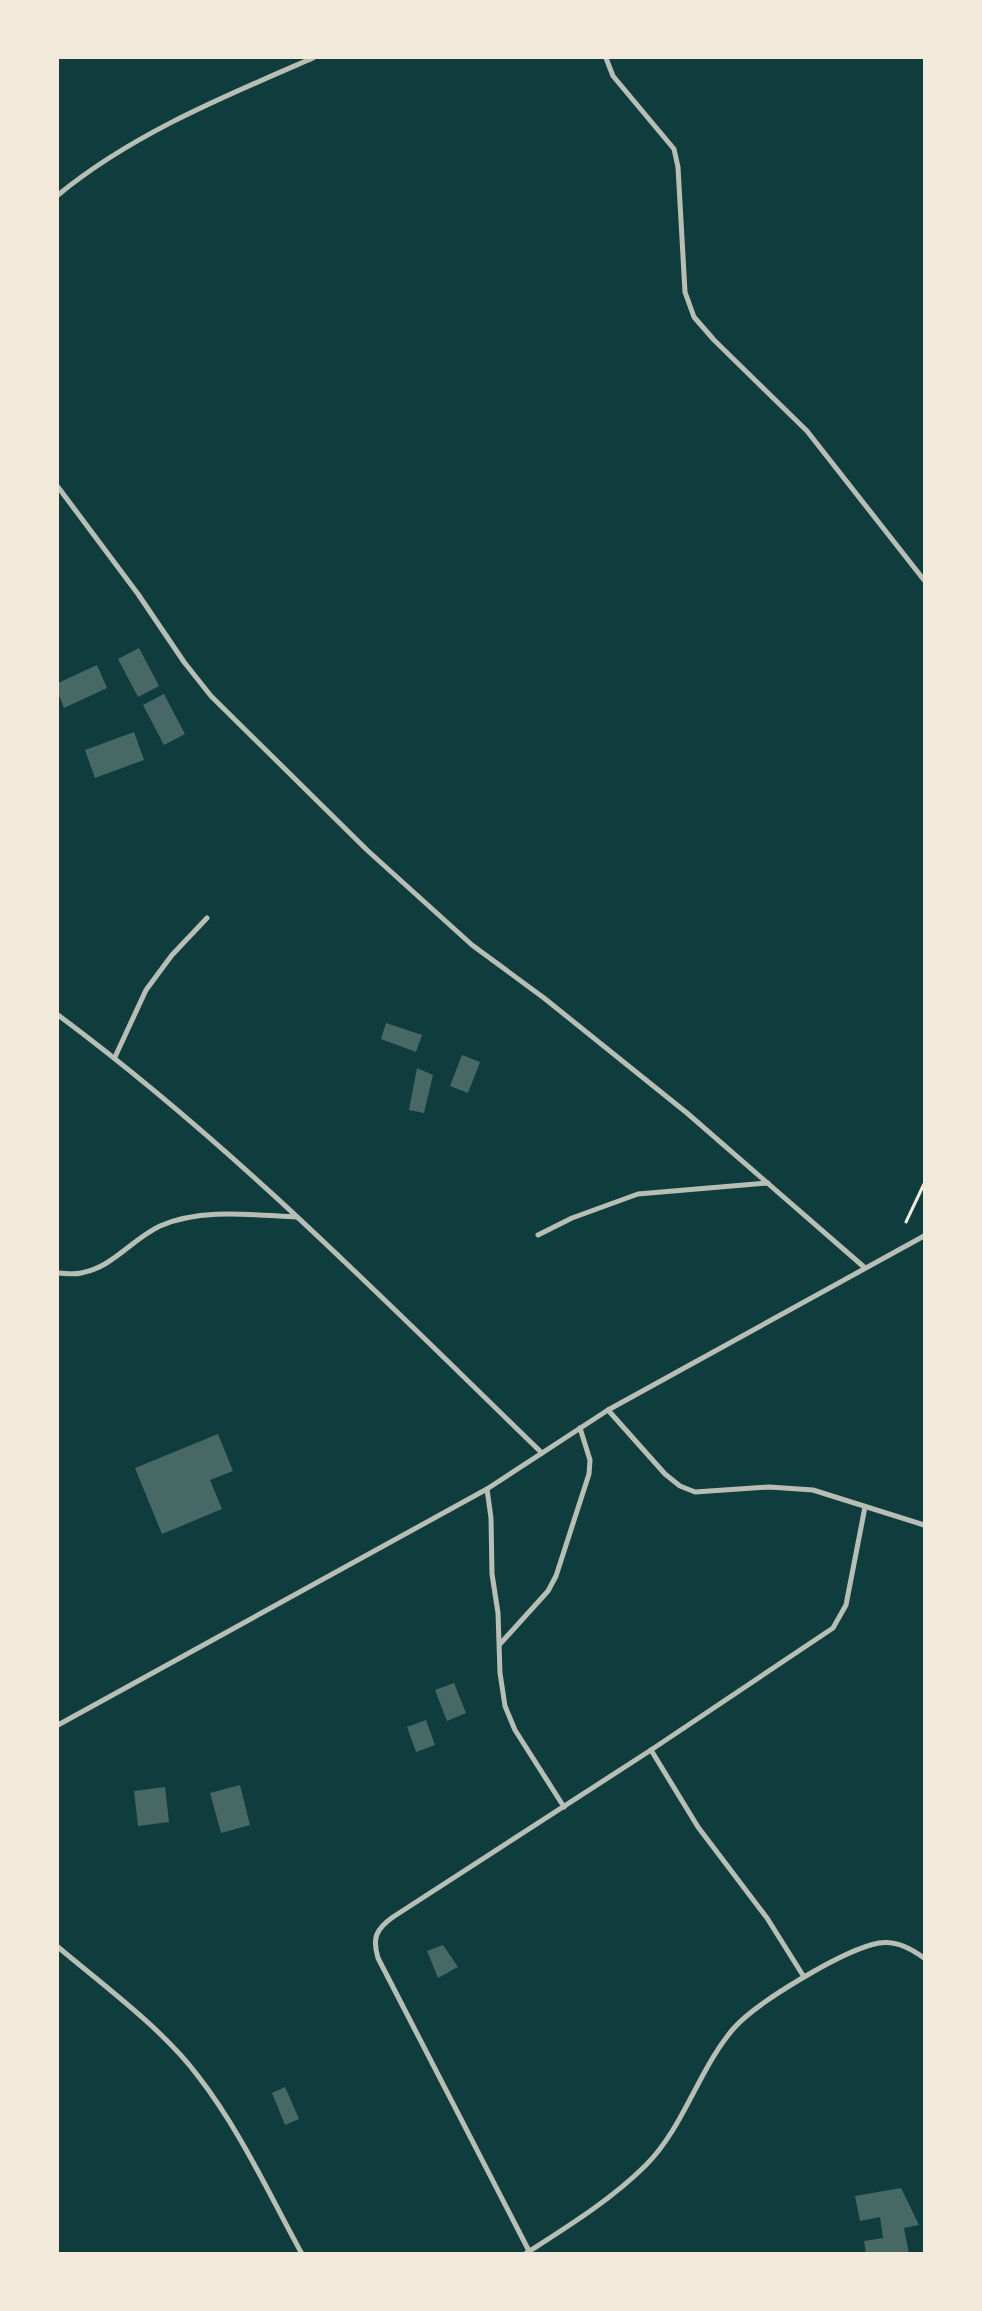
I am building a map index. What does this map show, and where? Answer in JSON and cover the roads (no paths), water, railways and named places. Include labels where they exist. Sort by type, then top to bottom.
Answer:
[{"type":"street","points":[[58,195],[86,172],[141,140],[219,99],[313,58]]},
{"type":"street","points":[[606,58],[613,76],[674,149],[678,167],[685,292],[694,317],[714,340],[807,430],[924,580]]},
{"type":"street","points":[[58,487],[138,594],[184,662],[211,696],[393,874],[459,934],[544,998],[687,1113],[864,1267]]},
{"type":"street","points":[[115,1058],[146,990],[172,955],[207,918]]},
{"type":"street","points":[[58,1016],[115,1058],[298,1217],[542,1454]]},
{"type":"street","points":[[538,1235],[572,1218],[638,1194],[768,1183]]},
{"type":"street","points":[[58,1273],[80,1273],[94,1269],[160,1226],[190,1218],[236,1214],[298,1217]]},
{"type":"street","points":[[58,1725],[487,1489],[608,1410],[864,1267],[924,1236]]},
{"type":"street","points":[[608,1410],[665,1474],[680,1486],[695,1492],[769,1487],[813,1490],[924,1525]]},
{"type":"street","points":[[499,1644],[548,1591],[556,1576],[588,1474],[590,1460],[580,1428]]},
{"type":"street","points":[[487,1489],[491,1518],[491,1550],[505,1706],[515,1730],[564,1807]]},
{"type":"street","points":[[865,1507],[846,1605],[833,1628],[651,1750],[382,1925],[376,1934],[374,1944],[378,1958],[527,2252],[610,2197],[648,2163],[680,2118],[717,2051],[735,2027],[771,1998],[839,1958],[880,1943],[894,1943],[924,1958]]},
{"type":"street","points":[[651,1750],[698,1828],[767,1918],[804,1977]]},
{"type":"street","points":[[58,1947],[151,2027],[198,2075],[232,2124],[302,2254]]}]
